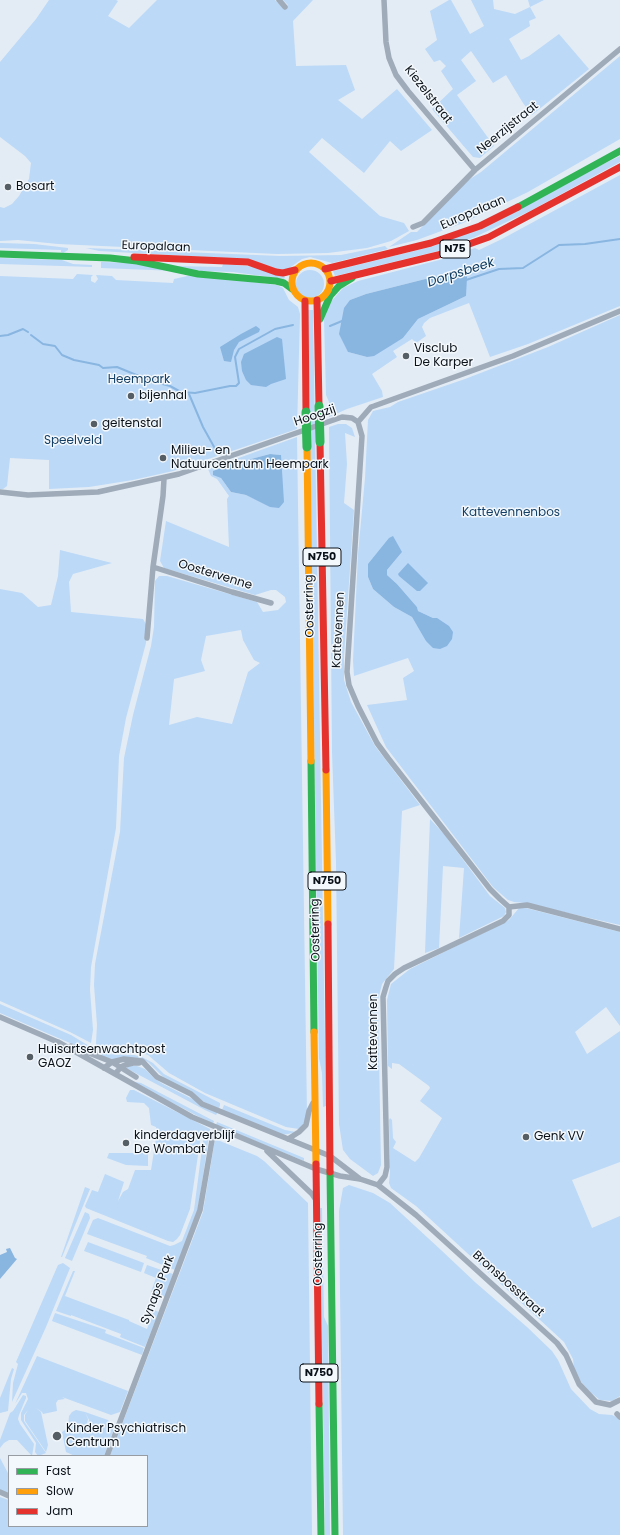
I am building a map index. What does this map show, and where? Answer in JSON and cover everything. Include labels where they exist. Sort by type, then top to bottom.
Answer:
[{"type":"main road","name":"Europalaan","points":[[110,258],[126,256],[248,262],[283,273],[295,270],[302,265],[310,263],[318,264],[325,269],[431,243],[480,226],[542,195],[620,151]]},
{"type":"main road","name":"N75","points":[[331,281],[438,255],[489,237],[620,167]]},
{"type":"main road","name":"Europalaan","points":[[0,254],[110,258],[148,263],[208,275],[276,281],[284,283],[292,289],[296,295],[305,301]]},
{"type":"main road","points":[[305,301],[317,300],[327,293],[331,281],[328,272],[325,269]]},
{"type":"main road","points":[[292,289],[291,279],[295,270]]},
{"type":"main road","points":[[318,335],[321,316],[328,299],[339,286],[358,274]]},
{"type":"main road","name":"Oosterring","points":[[317,300],[327,859],[335,1535]]},
{"type":"main road","name":"Oosterring","points":[[305,301],[314,1101],[316,1150],[321,1535]]},
{"type":"street","points":[[278,0],[285,7]]},
{"type":"street","name":"Kiezelstraat","points":[[384,0],[386,42],[389,58],[396,74],[408,91],[474,170]]},
{"type":"street","name":"Neerzijstraat","points":[[413,227],[423,223],[474,170],[620,49]]},
{"type":"street","points":[[358,422],[371,407],[513,356],[620,311]]},
{"type":"street","name":"Hoogzij","points":[[0,492],[28,495],[98,492],[164,479],[342,417],[352,418],[358,422]]},
{"type":"street","name":"Kattevennen","points":[[358,422],[362,436],[347,672],[349,685],[377,743],[490,889],[509,907],[509,916],[503,921],[404,968],[388,981],[383,997],[387,1167],[385,1176],[378,1185]]},
{"type":"street","points":[[148,638],[153,567],[164,479]]},
{"type":"street","name":"Oostervenne","points":[[153,567],[271,603]]},
{"type":"street","points":[[509,907],[527,906],[620,928]]},
{"type":"street","points":[[0,1017],[58,1042],[192,1117],[262,1147],[340,1176],[360,1179],[378,1185]]},
{"type":"street","points":[[58,1042],[78,1048],[112,1062],[136,1076]]},
{"type":"street","points":[[104,1068],[112,1062],[124,1059],[137,1060],[145,1064],[157,1077],[190,1094],[202,1104],[330,1156],[360,1179]]},
{"type":"street","points":[[115,1074],[121,1067],[133,1063],[145,1064]]},
{"type":"street","name":"Oosterring","points":[[288,1139],[299,1132],[306,1125],[309,1111],[314,1101]]},
{"type":"street","name":"Synaps Park","points":[[107,1455],[200,1210],[212,1140],[218,1128]]},
{"type":"street","points":[[262,1147],[296,1178],[316,1200]]},
{"type":"street","name":"Bronsbosstraat","points":[[378,1185],[416,1215],[558,1343],[566,1355],[579,1384],[596,1402],[610,1405],[620,1400]]},
{"type":"green space","points":[[49,0],[116,0],[118,1],[108,16],[129,28],[157,0],[275,0],[284,9],[288,5],[283,0],[313,0],[293,21],[296,66],[346,65],[355,90],[338,100],[362,119],[397,89],[432,130],[401,151],[390,141],[364,173],[322,138],[309,152],[380,216],[404,223],[409,231],[391,241],[367,248],[328,253],[277,254],[58,244],[18,240],[0,241],[0,207],[4,208],[12,204],[19,196],[29,179],[31,163],[25,156],[0,137],[0,62],[36,19]]},
{"type":"green space","points":[[451,0],[470,34],[484,26],[471,0],[493,0],[494,9],[515,14],[530,7],[536,18],[529,21],[530,26],[509,39],[521,60],[529,56],[559,34],[589,69],[532,115],[506,75],[493,83],[471,51],[461,60],[476,81],[457,95],[494,146],[480,158],[473,157],[432,109],[453,89],[441,71],[446,66],[440,60],[434,62],[425,49],[437,40],[430,11]]},
{"type":"green space","points":[[528,0],[544,0],[530,7]]},
{"type":"green space","points":[[620,56],[620,139],[528,192],[463,223],[417,240],[389,247],[411,232],[417,232],[467,181],[481,172]]},
{"type":"green space","points":[[620,156],[620,162],[530,211],[475,237],[438,251],[335,276],[333,271],[434,246]]},
{"type":"green space","points":[[620,175],[620,306],[528,344],[490,357],[469,303],[430,318],[422,327],[426,336],[416,343],[412,339],[393,351],[397,357],[372,374],[382,391],[383,397],[347,409],[329,417],[329,402],[326,395],[324,318],[329,304],[343,288],[358,281],[443,259],[475,248],[479,250]],"holes":[[[461,270],[466,296],[418,319],[403,338],[367,357],[348,352],[350,300],[366,294]]]},
{"type":"green space","points":[[0,243],[34,244],[68,248],[68,250],[63,253],[61,250],[0,248]]},
{"type":"green space","points":[[385,246],[388,249],[332,263],[310,257],[302,259],[288,269],[282,270],[222,258],[99,251],[86,248],[280,256],[341,255]]},
{"type":"green space","points":[[0,258],[62,260],[73,264],[92,265],[92,267],[0,264]]},
{"type":"green space","points":[[101,262],[136,263],[176,271],[101,268]]},
{"type":"green space","points":[[223,264],[257,267],[285,277],[284,279],[233,272],[201,271],[174,266],[222,267]]},
{"type":"green space","points":[[310,270],[320,274],[324,284],[320,294],[310,298],[300,294],[296,284],[300,274]]},
{"type":"green space","name":"Heempark","points":[[77,274],[93,275],[91,277],[91,281],[95,283],[98,279],[96,275],[112,276],[116,280],[173,283],[174,279],[192,275],[277,285],[283,288],[289,300],[298,307],[300,314],[297,429],[173,471],[133,480],[89,487],[49,489],[49,460],[10,458],[7,486],[0,489],[0,276],[73,279]]},
{"type":"green space","points":[[308,310],[313,310],[326,1106],[323,1107],[322,1073],[319,1058]]},
{"type":"green space","name":"Kattevennenbos","points":[[620,315],[620,925],[525,903],[514,902],[508,900],[493,887],[386,747],[367,705],[407,700],[403,678],[414,671],[408,658],[354,676],[353,661],[358,554],[365,478],[368,420],[373,411],[390,407],[398,402],[465,379],[548,347]],"holes":[[[402,552],[387,570],[387,575],[417,607],[418,611],[433,618],[437,618],[417,625],[412,617],[394,607],[373,589],[368,577]]]},
{"type":"green space","points":[[338,424],[346,424],[352,428],[355,437],[345,433],[347,464],[344,503],[354,510],[344,656],[344,680],[351,702],[375,746],[420,805],[402,811],[394,969],[382,984],[378,1000],[381,1165],[378,1173],[373,1176],[350,1159],[343,1150],[339,1124],[336,862],[332,752],[329,427]]},
{"type":"green space","points":[[297,437],[307,1115],[305,1122],[299,1129],[286,1127],[205,1093],[169,1073],[148,1055],[139,1052],[115,1052],[97,1048],[96,1043],[97,1025],[94,985],[95,964],[120,832],[124,758],[133,715],[151,646],[154,627],[155,581],[159,576],[167,576],[257,602],[263,612],[278,610],[286,602],[285,597],[276,590],[255,595],[164,568],[160,561],[166,521],[229,547],[227,499],[229,496],[217,479],[211,476],[208,469]],"holes":[[[270,454],[281,455],[255,499],[246,495],[231,492],[221,478],[226,467],[232,464]],[[241,630],[243,640],[254,660],[260,663],[248,672],[232,724],[197,717],[169,725],[174,679],[205,671],[201,660],[206,636]]]},
{"type":"green space","points":[[60,550],[112,563],[73,574],[69,582],[71,612],[143,619],[147,626],[146,643],[126,718],[119,756],[116,828],[91,967],[90,990],[93,1030],[91,1043],[0,1001],[0,589],[22,593],[38,607],[51,605],[58,576]]},
{"type":"green space","points":[[430,819],[444,834],[490,896],[505,908],[506,912],[504,916],[459,938],[464,868],[443,866],[439,948],[425,953]]},
{"type":"green space","points":[[519,908],[526,908],[620,932],[620,1026],[606,1007],[575,1032],[587,1054],[620,1031],[620,1162],[572,1180],[592,1228],[620,1216],[620,1396],[612,1401],[600,1400],[589,1391],[577,1377],[573,1359],[564,1342],[416,1206],[391,1188],[389,1183],[390,1118],[392,1120],[393,1138],[396,1142],[393,1148],[415,1162],[419,1158],[442,1118],[420,1101],[430,1088],[429,1086],[399,1064],[392,1063],[392,1069],[388,1066],[387,1000],[391,984],[410,969],[509,920]]},
{"type":"green space","points":[[0,1004],[71,1035],[94,1049],[98,1052],[98,1055],[0,1013]]},
{"type":"green space","points":[[102,1054],[134,1055],[142,1057],[153,1063],[164,1074],[220,1103],[219,1109],[204,1102],[164,1078],[148,1062],[141,1059],[112,1059],[101,1056]]},
{"type":"green space","points":[[128,1066],[137,1066],[145,1069],[155,1079],[163,1084],[218,1112],[216,1115],[205,1110],[126,1068]]},
{"type":"green space","points":[[134,1083],[141,1083],[214,1121],[213,1124]]},
{"type":"green space","points":[[130,1090],[134,1090],[210,1129],[210,1132],[201,1135],[190,1209],[180,1235],[173,1242],[86,1208],[85,1206],[92,1190],[98,1192],[105,1174],[124,1182],[118,1201],[123,1192],[128,1189],[135,1170],[151,1170],[157,1132],[156,1127],[151,1125],[149,1108],[144,1103],[127,1102],[126,1098]]},
{"type":"green space","points":[[224,1105],[285,1130],[296,1132],[282,1135],[222,1110]]},
{"type":"green space","points":[[217,1122],[304,1158],[304,1161],[216,1125]]},
{"type":"green space","points":[[209,1136],[198,1209],[175,1270],[146,1258],[147,1256],[87,1234],[93,1220],[98,1218],[170,1246],[182,1241],[194,1210],[203,1141]]},
{"type":"green space","points":[[215,1139],[257,1156],[308,1203],[312,1535],[0,1535],[0,1497],[8,1500],[8,1527],[148,1527],[148,1455],[110,1455],[203,1212]]},
{"type":"green space","points":[[109,1153],[148,1153],[148,1166],[126,1165],[107,1158]]},
{"type":"green space","points":[[349,1185],[373,1193],[390,1203],[552,1351],[558,1360],[571,1389],[590,1409],[599,1414],[612,1415],[620,1419],[620,1535],[343,1535],[339,1211],[343,1188]]},
{"type":"green space","points":[[85,1187],[90,1189],[61,1257]]},
{"type":"green space","points":[[320,1208],[322,1208],[324,1317],[328,1326],[330,1535],[325,1535]]},
{"type":"green space","points":[[85,1212],[89,1214],[90,1218],[72,1261],[65,1258]]},
{"type":"green space","points":[[88,1242],[144,1263],[141,1272],[84,1251]]},
{"type":"green space","points":[[63,1263],[70,1268],[46,1327],[12,1402],[13,1383],[18,1364],[16,1362],[58,1265]]},
{"type":"green space","points":[[147,1265],[173,1274],[165,1297],[151,1292],[156,1278],[144,1273]]},
{"type":"green space","points":[[73,1271],[75,1271],[65,1296],[129,1320],[147,1329],[154,1310],[159,1312],[145,1347],[120,1337],[121,1334],[71,1315],[56,1311]]},
{"type":"green space","points":[[55,1313],[106,1330],[105,1333],[144,1348],[142,1355],[52,1321]]},
{"type":"green space","points":[[37,1356],[128,1391],[120,1412],[111,1415],[62,1397],[65,1399],[58,1400],[56,1403],[57,1411],[43,1414],[36,1408],[28,1410],[24,1415],[24,1421],[46,1453],[41,1455],[37,1455],[35,1452],[36,1443],[21,1420],[21,1413],[28,1399],[26,1393],[22,1393],[15,1404]]},
{"type":"green space","points":[[12,1368],[14,1369],[11,1379],[8,1411],[0,1413],[0,1398]]},
{"type":"green space","points":[[23,1395],[26,1396],[18,1419],[34,1444],[32,1455],[17,1440],[9,1440],[0,1448],[0,1440],[10,1413],[13,1411]]},
{"type":"green space","points":[[36,1408],[41,1412],[48,1445],[46,1452],[25,1421],[25,1415],[28,1410]]},
{"type":"green space","points":[[76,1410],[85,1412],[108,1420],[114,1429],[104,1455],[73,1455],[66,1452],[62,1432],[68,1428],[69,1416]],"holes":[[[85,1412],[89,1420],[88,1424],[83,1429],[78,1430],[87,1424],[88,1419]]]},
{"type":"green space","points":[[0,1458],[8,1473],[8,1494],[0,1490]]},
{"type":"water","points":[[461,270],[467,277],[466,296],[418,319],[403,338],[374,356],[367,357],[348,352],[339,334],[344,308],[350,300],[366,294]]},
{"type":"water","points":[[256,326],[260,329],[259,332],[239,342],[234,350],[231,362],[224,361],[220,347]]},
{"type":"water","points":[[277,337],[282,339],[286,379],[266,387],[251,385],[246,380],[242,371],[241,362],[244,354]]},
{"type":"water","points":[[270,454],[281,455],[284,502],[279,508],[270,507],[246,495],[231,492],[221,478],[213,475],[213,471],[232,464]]},
{"type":"water","points":[[393,536],[402,552],[387,570],[387,575],[417,607],[418,611],[433,618],[437,618],[449,626],[453,632],[452,639],[447,646],[440,649],[433,648],[426,641],[412,617],[394,607],[373,589],[368,577],[368,564],[389,538]]},
{"type":"water","points":[[408,563],[428,583],[420,591],[417,591],[398,574]]},
{"type":"water","points":[[10,1248],[17,1259],[0,1279],[0,1255],[7,1252],[6,1249]]},
{"type":"waterway","name":"Dorpsbeek","points":[[466,280],[499,269],[523,268],[559,245],[585,244],[620,239]]},
{"type":"waterway","name":"Dorpsbeek","points":[[330,326],[342,321]]},
{"type":"waterway","name":"Dorpsbeek","points":[[31,335],[43,344],[55,346],[62,355],[74,360],[99,365],[103,368],[117,367],[151,381],[170,386],[181,392],[195,393],[236,386],[239,383],[235,357],[239,349],[275,329],[293,325]]},
{"type":"waterway","name":"Dorpsbeek","points":[[0,336],[8,335],[23,329],[28,332]]},
{"type":"waterway","points":[[189,394],[203,427],[218,454]]},
{"type":"traffic: fast","points":[[518,207],[620,151]]},
{"type":"traffic: fast","points":[[0,254],[110,258],[137,261],[198,274],[276,281],[284,283],[292,289]]},
{"type":"traffic: fast","points":[[320,319],[330,296],[339,286],[352,278]]},
{"type":"traffic: fast","points":[[319,406],[320,442]]},
{"type":"traffic: fast","points":[[306,412],[307,447]]},
{"type":"traffic: fast","points":[[311,761],[314,1032]]},
{"type":"traffic: fast","points":[[330,1172],[335,1535]]},
{"type":"traffic: fast","points":[[319,1404],[321,1535]]},
{"type":"traffic: slow","points":[[307,263],[315,263],[325,268],[329,275],[330,282],[329,289],[325,296],[315,301],[307,301],[297,296],[295,293],[292,286],[292,278],[297,268],[300,266],[307,263]]},
{"type":"traffic: slow","points":[[307,447],[311,761]]},
{"type":"traffic: slow","points":[[326,770],[328,924]]},
{"type":"traffic: slow","points":[[314,1032],[316,1164]]},
{"type":"traffic: jam","points":[[331,281],[438,255],[489,237],[620,167]]},
{"type":"traffic: jam","points":[[325,269],[431,243],[480,226],[518,207]]},
{"type":"traffic: jam","points":[[134,257],[248,262],[276,272],[283,273],[295,270]]},
{"type":"traffic: jam","points":[[317,300],[319,406]]},
{"type":"traffic: jam","points":[[305,301],[306,412]]},
{"type":"traffic: jam","points":[[320,442],[326,770]]},
{"type":"traffic: jam","points":[[328,924],[330,1172]]},
{"type":"traffic: jam","points":[[316,1164],[319,1404]]},
{"type":"place","name":"Bosart","points":[[8,187]]},
{"type":"place","name":"Visclub De Karper","points":[[406,356]]},
{"type":"place","name":"bijenhal","points":[[131,396]]},
{"type":"place","name":"geitenstal","points":[[94,424]]},
{"type":"place","name":"Milieu- en Natuurcentrum Heempark","points":[[163,458]]},
{"type":"place","name":"Huisartsenwachtpost GAOZ","points":[[30,1057]]},
{"type":"place","name":"Genk VV","points":[[526,1137]]},
{"type":"place","name":"kinderdagverblijf De Wombat","points":[[126,1143]]},
{"type":"place","name":"Kinder Psychiatrisch Centrum","points":[[57,1436]]},
{"type":"park label","name":"Speelveld","points":[[73,441]]}]
